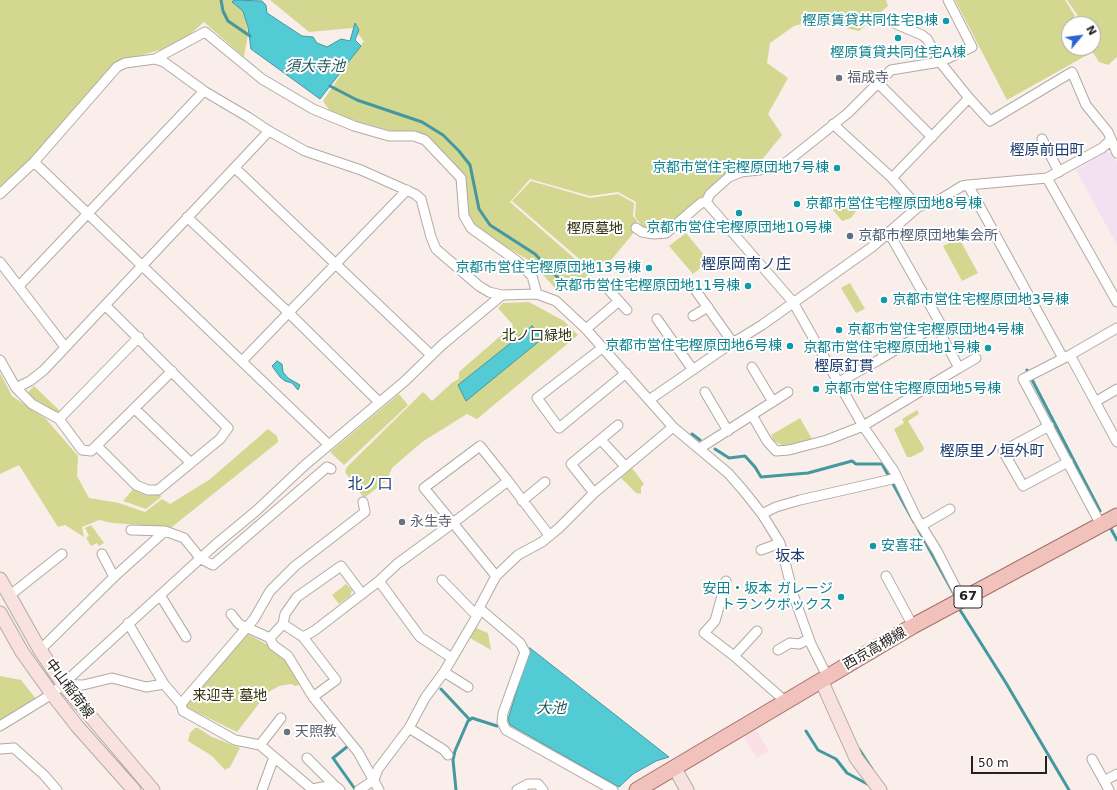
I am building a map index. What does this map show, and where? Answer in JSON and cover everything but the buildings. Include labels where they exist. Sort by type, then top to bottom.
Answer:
[{"type":"main road","name":"西京高槻線","points":[[637,790],[913,626],[1117,516]]},
{"type":"main road","name":"中山稲荷線","points":[[0,579],[40,650],[63,684],[153,790]]},
{"type":"main road","name":"中山稲荷線","points":[[0,613],[22,652],[52,694],[77,726],[134,790]]},
{"type":"main road","points":[[824,678],[856,758],[880,790]]},
{"type":"main road","points":[[674,767],[687,790]]},
{"type":"street","points":[[636,228],[642,232],[654,234],[666,233],[701,203],[706,202],[710,194],[729,177],[741,172],[776,168],[833,124],[890,70],[940,62],[972,46],[948,0]]},
{"type":"street","points":[[887,20],[922,35],[927,39],[940,62],[990,121],[1072,72],[1086,105],[1112,138],[1117,153]]},
{"type":"street","points":[[0,194],[34,162],[117,67],[125,63],[155,58],[205,32],[262,79],[313,109],[354,126],[389,136],[414,136],[425,140],[461,178],[464,216],[471,228],[517,261],[532,276],[537,294]]},
{"type":"street","points":[[155,58],[164,62],[204,92],[304,151],[361,170],[407,190],[421,199],[429,230],[436,249],[479,286],[489,292],[502,295],[537,294],[556,301],[586,329],[672,427],[700,448],[728,473],[762,514],[780,543],[794,597],[824,678]]},
{"type":"street","points":[[878,83],[932,137]]},
{"type":"street","points":[[19,286],[204,92]]},
{"type":"street","points":[[892,178],[969,98]]},
{"type":"street","points":[[833,124],[892,178],[918,207]]},
{"type":"street","points":[[16,388],[30,381],[44,370],[106,306],[187,217],[269,131]]},
{"type":"street","points":[[649,400],[762,325],[889,233],[918,207],[941,199],[962,186],[1047,178],[1102,148],[1112,138]]},
{"type":"street","points":[[1042,140],[1059,172]]},
{"type":"street","points":[[34,162],[329,445]]},
{"type":"street","points":[[235,168],[431,356]]},
{"type":"street","points":[[1047,178],[1117,302]]},
{"type":"street","points":[[968,185],[1117,442]]},
{"type":"street","points":[[242,361],[407,190]]},
{"type":"street","points":[[706,202],[793,302],[863,426],[897,478],[921,526],[937,551],[962,600]]},
{"type":"street","points":[[187,217],[289,313],[379,402]]},
{"type":"street","points":[[839,382],[877,362],[940,323],[889,233]]},
{"type":"street","points":[[0,262],[65,347]]},
{"type":"street","points":[[694,288],[733,343]]},
{"type":"street","points":[[608,289],[627,310]]},
{"type":"street","points":[[0,726],[52,694],[128,623],[201,558],[502,295]]},
{"type":"street","points":[[586,329],[619,301]]},
{"type":"street","points":[[98,447],[136,485],[148,490],[158,490],[220,439],[228,428],[139,337],[106,306]]},
{"type":"street","points":[[693,316],[708,307]]},
{"type":"street","points":[[658,319],[693,370]]},
{"type":"street","points":[[936,325],[959,368]]},
{"type":"street","points":[[1101,525],[1023,378],[1117,328]]},
{"type":"street","points":[[59,419],[139,337]]},
{"type":"street","points":[[602,348],[537,398],[559,428],[626,373]]},
{"type":"street","points":[[752,415],[776,451],[789,450],[827,440],[863,426],[976,358]]},
{"type":"street","points":[[0,360],[16,388],[32,404],[59,419],[82,450],[92,451],[98,447],[172,371]]},
{"type":"street","points":[[752,366],[773,402]]},
{"type":"street","points":[[1095,402],[1117,389]]},
{"type":"street","points":[[705,392],[728,431]]},
{"type":"street","points":[[700,448],[788,392]]},
{"type":"street","points":[[135,409],[191,464]]},
{"type":"street","points":[[594,493],[571,464],[618,425]]},
{"type":"street","points":[[1049,426],[1003,451],[1023,486],[1068,462]]},
{"type":"street","points":[[359,790],[374,780],[378,769],[409,728],[425,698],[444,672],[478,612],[496,576],[518,555],[549,535],[594,493],[672,427]]},
{"type":"street","points":[[601,440],[625,466]]},
{"type":"street","points":[[496,576],[424,488],[480,446],[549,535]]},
{"type":"street","points":[[132,530],[164,531],[184,538],[201,558],[213,565],[327,467],[331,469]]},
{"type":"street","points":[[762,514],[776,507],[800,500],[897,478]]},
{"type":"street","points":[[303,637],[314,631],[362,594],[397,564],[454,523],[508,481]]},
{"type":"street","points":[[522,501],[545,482]]},
{"type":"street","points":[[181,704],[245,627],[254,619],[270,591],[295,566],[365,512],[362,502]]},
{"type":"street","points":[[921,526],[950,509]]},
{"type":"street","points":[[40,650],[114,577],[164,531]]},
{"type":"street","points":[[761,550],[780,543]]},
{"type":"street","points":[[9,596],[62,554]]},
{"type":"street","points":[[102,554],[114,577]]},
{"type":"street","points":[[270,638],[283,624],[285,614],[298,597],[341,566],[362,594]]},
{"type":"street","points":[[886,576],[913,626]]},
{"type":"street","points":[[379,580],[420,637],[452,658]]},
{"type":"street","points":[[442,580],[478,612],[520,643],[525,652],[503,713],[502,722],[506,730],[613,790]]},
{"type":"street","points":[[726,581],[715,621],[704,633],[734,656],[785,701]]},
{"type":"street","points":[[160,595],[186,637]]},
{"type":"street","points":[[231,614],[239,624],[270,638]]},
{"type":"street","points":[[128,623],[164,684],[181,704],[183,711],[234,740],[260,745],[312,789],[337,788]]},
{"type":"street","points":[[283,624],[303,637],[336,680],[313,697]]},
{"type":"street","points":[[734,656],[757,631]]},
{"type":"street","points":[[270,638],[272,645],[288,656],[313,697],[358,752],[379,790]]},
{"type":"street","points":[[778,650],[790,643],[799,644],[809,639]]},
{"type":"street","points":[[444,672],[468,687]]},
{"type":"street","points":[[63,684],[83,685],[112,678],[146,687],[164,684]]},
{"type":"street","points":[[260,745],[281,718]]},
{"type":"street","points":[[409,728],[444,750],[448,755]]},
{"type":"street","points":[[0,749],[14,748],[44,775],[57,790]]},
{"type":"street","points":[[262,790],[274,756]]},
{"type":"street","points":[[307,758],[337,788]]},
{"type":"street","points":[[1092,758],[1109,790]]},
{"type":"street","points":[[1104,781],[1117,774]]},
{"type":"street","points":[[517,790],[528,784],[538,784],[543,790]]},
{"type":"shaded area","points":[[1106,152],[1113,154],[1117,162],[1117,245],[1076,170]]},
{"type":"shaded area","points":[[756,730],[769,751],[757,758],[744,737]]},
{"type":"green space","points":[[0,0],[236,0],[244,11],[248,34],[244,57],[204,22],[186,38],[160,50],[116,62],[0,197]]},
{"type":"green space","points":[[270,0],[886,0],[888,6],[859,31],[813,21],[794,26],[770,43],[767,63],[788,78],[768,114],[782,135],[761,161],[741,159],[668,230],[644,230],[635,216],[636,202],[618,192],[590,196],[530,179],[510,202],[590,272],[585,278],[575,276],[556,289],[530,261],[482,232],[467,216],[463,186],[423,140],[332,114],[323,101],[364,41],[353,28],[309,32]]},
{"type":"green space","points":[[955,0],[1065,0],[1075,16],[1061,16],[1061,56],[1085,56],[1007,100]]},
{"type":"green space","points":[[1067,0],[1117,0],[1117,57],[1108,65],[1099,62],[1095,56],[1101,56],[1101,16],[1078,16]]},
{"type":"green space","name":"樫原墓地","points":[[531,181],[590,198],[618,194],[634,203],[633,216],[637,220],[636,230],[612,259],[591,269],[512,201]]},
{"type":"green space","points":[[848,199],[857,210],[851,218],[842,221],[833,210]]},
{"type":"green space","points":[[686,233],[709,261],[693,274],[669,246]]},
{"type":"green space","points":[[959,238],[978,273],[962,281],[943,246]]},
{"type":"green space","points":[[850,283],[865,309],[856,313],[841,288]]},
{"type":"green space","name":"北ノ口緑地","points":[[529,302],[564,321],[578,335],[477,419],[467,414],[422,442],[392,468],[387,480],[364,498],[345,472],[347,467],[423,392],[432,401],[453,382],[459,379],[459,372],[513,325],[498,308],[503,303]]},
{"type":"green space","points":[[0,373],[12,396],[46,419],[78,456],[77,476],[89,498],[119,503],[145,512],[162,499],[170,504],[209,480],[268,429],[277,436],[278,442],[172,527],[112,523],[99,520],[82,527],[84,537],[65,525],[58,527],[19,465],[0,474]]},
{"type":"green space","points":[[34,386],[61,412],[57,415],[30,397],[28,392]]},
{"type":"green space","points":[[399,394],[408,405],[344,465],[330,452]]},
{"type":"green space","points":[[917,410],[919,414],[908,421],[924,448],[923,451],[911,457],[907,457],[894,429],[904,423],[902,419]]},
{"type":"green space","points":[[800,418],[812,439],[784,446],[774,441],[771,435]]},
{"type":"green space","points":[[632,468],[644,484],[641,487],[641,494],[636,493],[621,478]]},
{"type":"green space","points":[[135,487],[160,493],[161,497],[146,509],[123,501]]},
{"type":"green space","points":[[91,525],[104,543],[99,546],[97,543],[91,546],[86,538],[89,536],[85,528]]},
{"type":"green space","points":[[346,584],[352,590],[350,596],[339,604],[332,595]]},
{"type":"green space","points":[[476,628],[488,633],[491,650],[470,638]]},
{"type":"green space","name":"来迎寺 墓地","points":[[246,633],[282,653],[305,683],[295,686],[291,684],[279,686],[267,693],[237,732],[186,707],[186,702],[232,652]]},
{"type":"green space","points":[[0,676],[21,680],[36,699],[0,720]]},
{"type":"green space","points":[[195,728],[198,728],[212,737],[240,748],[230,767],[225,770],[212,756],[188,741],[190,733]]},
{"type":"water","name":"須大寺池","points":[[234,0],[262,1],[266,5],[267,13],[302,36],[313,37],[317,43],[327,47],[341,39],[350,41],[355,23],[359,30],[355,40],[361,46],[320,99],[251,49],[248,27],[243,11],[232,2]]},
{"type":"water","points":[[532,326],[543,338],[466,401],[458,385]]},
{"type":"water","points":[[277,361],[282,364],[283,372],[288,378],[300,385],[298,390],[292,383],[285,381],[280,377],[272,366]]},
{"type":"water","name":"大池","points":[[530,648],[669,757],[656,761],[633,774],[619,787],[510,725],[508,719]]},
{"type":"waterway","points":[[221,0],[223,11],[228,21],[250,36]]},
{"type":"waterway","points":[[330,86],[357,100],[422,122],[443,135],[470,165],[479,209],[490,225],[535,254],[566,286]]},
{"type":"waterway","points":[[1027,370],[1100,511]]},
{"type":"waterway","points":[[692,434],[700,440]]},
{"type":"waterway","points":[[715,449],[729,458],[745,456],[755,467],[761,477],[808,473],[852,461],[856,464],[882,464],[914,522]]},
{"type":"waterway","points":[[917,527],[954,594]]},
{"type":"waterway","points":[[1111,529],[1117,540]]},
{"type":"waterway","points":[[960,610],[1006,683],[1069,790]]},
{"type":"waterway","points":[[441,689],[470,720]]},
{"type":"waterway","points":[[456,790],[453,760],[455,751],[468,721],[472,718],[497,726]]},
{"type":"waterway","points":[[806,731],[818,750],[836,759],[847,773],[871,786]]},
{"type":"waterway","points":[[348,746],[333,758],[355,789]]},
{"type":"waterway","points":[[859,749],[872,769]]},
{"type":"place","name":"樫原賃貸共同住宅B棟","points":[[946,21]]},
{"type":"place","name":"樫原賃貸共同住宅A棟","points":[[898,38]]},
{"type":"place","name":"福成寺","points":[[839,78]]},
{"type":"place","name":"京都市営住宅樫原団地7号棟","points":[[837,168]]},
{"type":"place","name":"京都市営住宅樫原団地8号棟","points":[[797,204]]},
{"type":"place","name":"京都市営住宅樫原団地10号棟","points":[[739,213]]},
{"type":"place","name":"京都市樫原団地集会所","points":[[850,236]]},
{"type":"place","name":"京都市営住宅樫原団地13号棟","points":[[649,268]]},
{"type":"place","name":"京都市営住宅樫原団地11号棟","points":[[748,286]]},
{"type":"place","name":"京都市営住宅樫原団地3号棟","points":[[884,300]]},
{"type":"place","name":"京都市営住宅樫原団地4号棟","points":[[839,330]]},
{"type":"place","name":"京都市営住宅樫原団地6号棟","points":[[790,346]]},
{"type":"place","name":"京都市営住宅樫原団地1号棟","points":[[988,348]]},
{"type":"place","name":"京都市営住宅樫原団地5号棟","points":[[816,389]]},
{"type":"place","name":"永生寺","points":[[402,522]]},
{"type":"place","name":"安喜荘","points":[[873,546]]},
{"type":"place","name":"安田・坂本 ガレージ トランクボックス","points":[[841,597]]},
{"type":"place","name":"天照教","points":[[287,732]]},
{"type":"district","name":"樫原前田町","points":[[1047,151]]},
{"type":"district","name":"樫原岡南ノ庄","points":[[746,265]]},
{"type":"district","name":"樫原釘貫","points":[[844,367]]},
{"type":"district","name":"樫原里ノ垣外町","points":[[992,452]]},
{"type":"district","name":"北ノ口","points":[[370,485]]},
{"type":"district","name":"坂本","points":[[790,557]]}]
